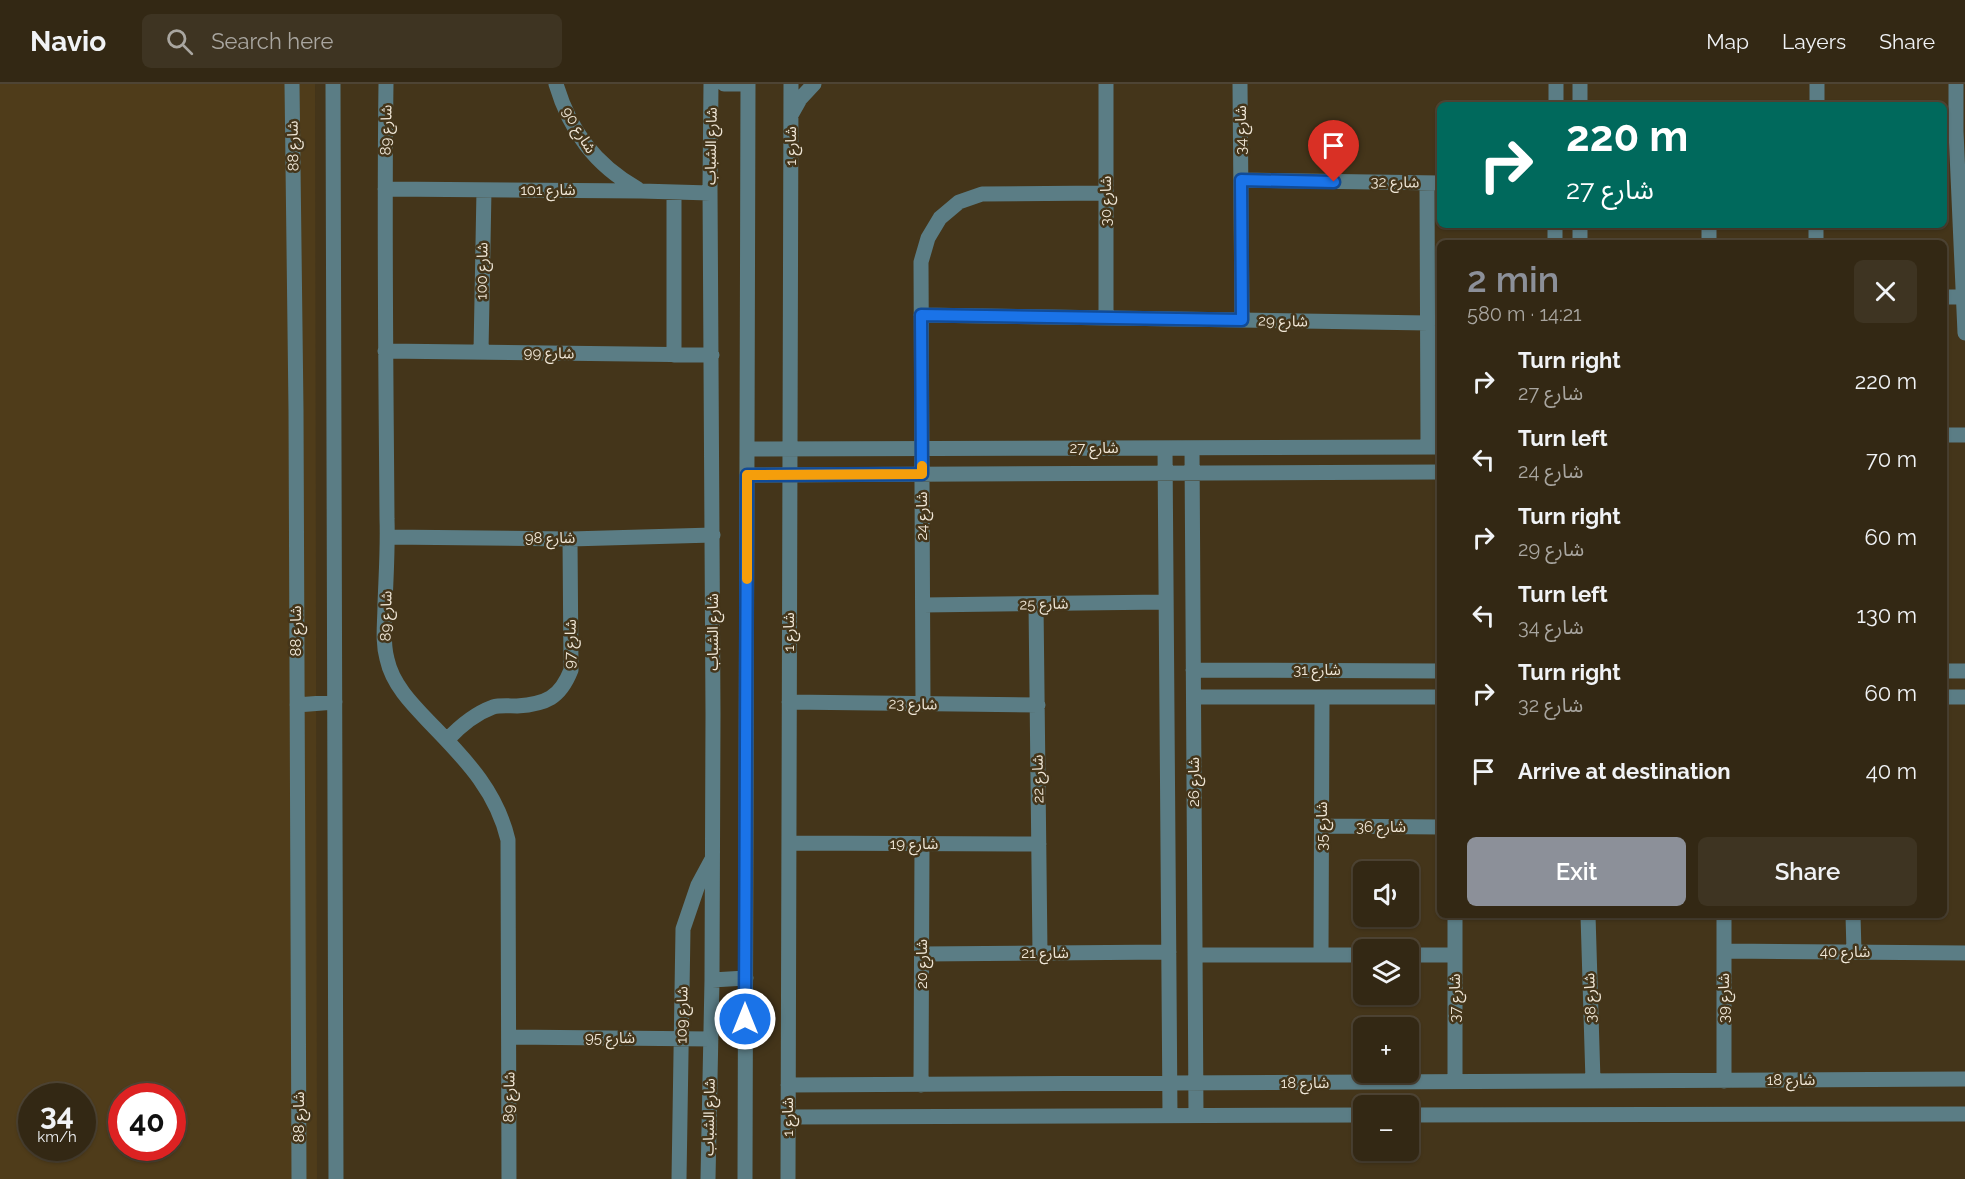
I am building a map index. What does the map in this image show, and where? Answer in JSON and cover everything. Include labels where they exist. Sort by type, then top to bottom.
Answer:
[{"type":"street","name":"شارع 88","points":[[292,84],[296,410],[299,1179]]},
{"type":"street","points":[[333,84],[336,1179]]},
{"type":"street","name":"شارع 89","points":[[386,84],[385,351],[388,537],[384,639],[387,659],[395,682],[476,773],[493,798],[503,819],[508,840],[510,1038],[508,1179]]},
{"type":"street","name":"شارع 90","points":[[555,84],[573,125],[586,146],[601,164],[620,179],[641,191]]},
{"type":"street","name":"شارع الشباب","points":[[708,1179],[713,856],[711,84]]},
{"type":"street","points":[[724,84],[748,84],[745,1179]]},
{"type":"street","name":"شارع 1","points":[[788,1179],[791,84]]},
{"type":"street","points":[[790,115],[800,99],[814,84]]},
{"type":"street","name":"شارع 30","points":[[1106,84],[1106,318]]},
{"type":"street","name":"شارع 34","points":[[1240,84],[1242,320]]},
{"type":"street","points":[[1556,84],[1556,102]]},
{"type":"street","points":[[1580,84],[1580,102]]},
{"type":"street","points":[[1817,84],[1817,102]]},
{"type":"street","points":[[1956,84],[1965,333]]},
{"type":"street","name":"شارع 32","points":[[1241,180],[1434,183]]},
{"type":"street","points":[[1434,183],[1428,323],[1434,447]]},
{"type":"street","name":"شارع 101","points":[[385,189],[710,193]]},
{"type":"street","name":"شارع 100","points":[[481,352],[484,190]]},
{"type":"street","points":[[674,193],[674,355]]},
{"type":"street","name":"شارع 24","points":[[923,704],[921,262],[928,238],[940,218],[959,202],[982,194],[1106,194]]},
{"type":"street","points":[[1947,297],[1964,297]]},
{"type":"street","name":"شارع 29","points":[[921,315],[1428,323]]},
{"type":"street","name":"شارع 99","points":[[385,351],[712,355]]},
{"type":"street","points":[[1947,435],[1965,435]]},
{"type":"street","name":"شارع 27","points":[[747,450],[1434,447]]},
{"type":"street","name":"شارع 26","points":[[1165,448],[1170,1116]]},
{"type":"street","name":"شارع 26","points":[[1192,448],[1196,1116]]},
{"type":"street","name":"شارع 27","points":[[747,475],[1437,472]]},
{"type":"street","name":"شارع 98","points":[[388,537],[570,539],[713,535]]},
{"type":"street","name":"شارع 97","points":[[447,740],[477,714],[495,706],[542,703],[566,684],[571,670],[570,539]]},
{"type":"street","name":"شارع 25","points":[[923,605],[1166,602]]},
{"type":"street","name":"شارع 22","points":[[1036,604],[1040,953]]},
{"type":"street","name":"شارع 31","points":[[1193,670],[1437,670]]},
{"type":"street","points":[[1947,671],[1965,671]]},
{"type":"street","name":"شارع 31","points":[[1194,697],[1437,697]]},
{"type":"street","name":"شارع 35","points":[[1321,955],[1322,697]]},
{"type":"street","points":[[1947,697],[1965,697]]},
{"type":"street","points":[[297,705],[335,702]]},
{"type":"street","name":"شارع 23","points":[[789,702],[1038,705]]},
{"type":"street","name":"شارع 36","points":[[1322,826],[1437,827]]},
{"type":"street","name":"شارع 19","points":[[789,843],[1039,844]]},
{"type":"street","name":"شارع 20","points":[[921,1084],[922,844]]},
{"type":"street","name":"شارع 109","points":[[679,1179],[683,929],[698,885],[713,856]]},
{"type":"street","name":"شارع 37","points":[[1455,918],[1455,1082]]},
{"type":"street","name":"شارع 38","points":[[1588,918],[1593,1081]]},
{"type":"street","name":"شارع 39","points":[[1724,918],[1724,1081]]},
{"type":"street","points":[[1853,918],[1854,952]]},
{"type":"street","name":"شارع 40","points":[[1724,951],[1965,953]]},
{"type":"street","name":"شارع 21","points":[[922,954],[1169,952]]},
{"type":"street","points":[[1196,956],[1353,955]]},
{"type":"street","points":[[1419,955],[1455,955]]},
{"type":"street","points":[[712,980],[746,978]]},
{"type":"street","name":"شارع 95","points":[[510,1038],[711,1039]]},
{"type":"street","name":"شارع 18","points":[[788,1085],[1965,1079]]},
{"type":"street","points":[[1419,1115],[1965,1114]]},
{"type":"street","points":[[788,1117],[1353,1115]]},
{"type":"shaded area","points":[[0,84],[315,84],[317,1179],[0,1179]]},
{"type":"slow traffic","points":[[747,579],[747,475],[922,474],[922,466]]},
{"type":"route","points":[[745,1019],[747,475],[922,474],[921,315],[1242,320],[1241,180],[1334,182]]}]
